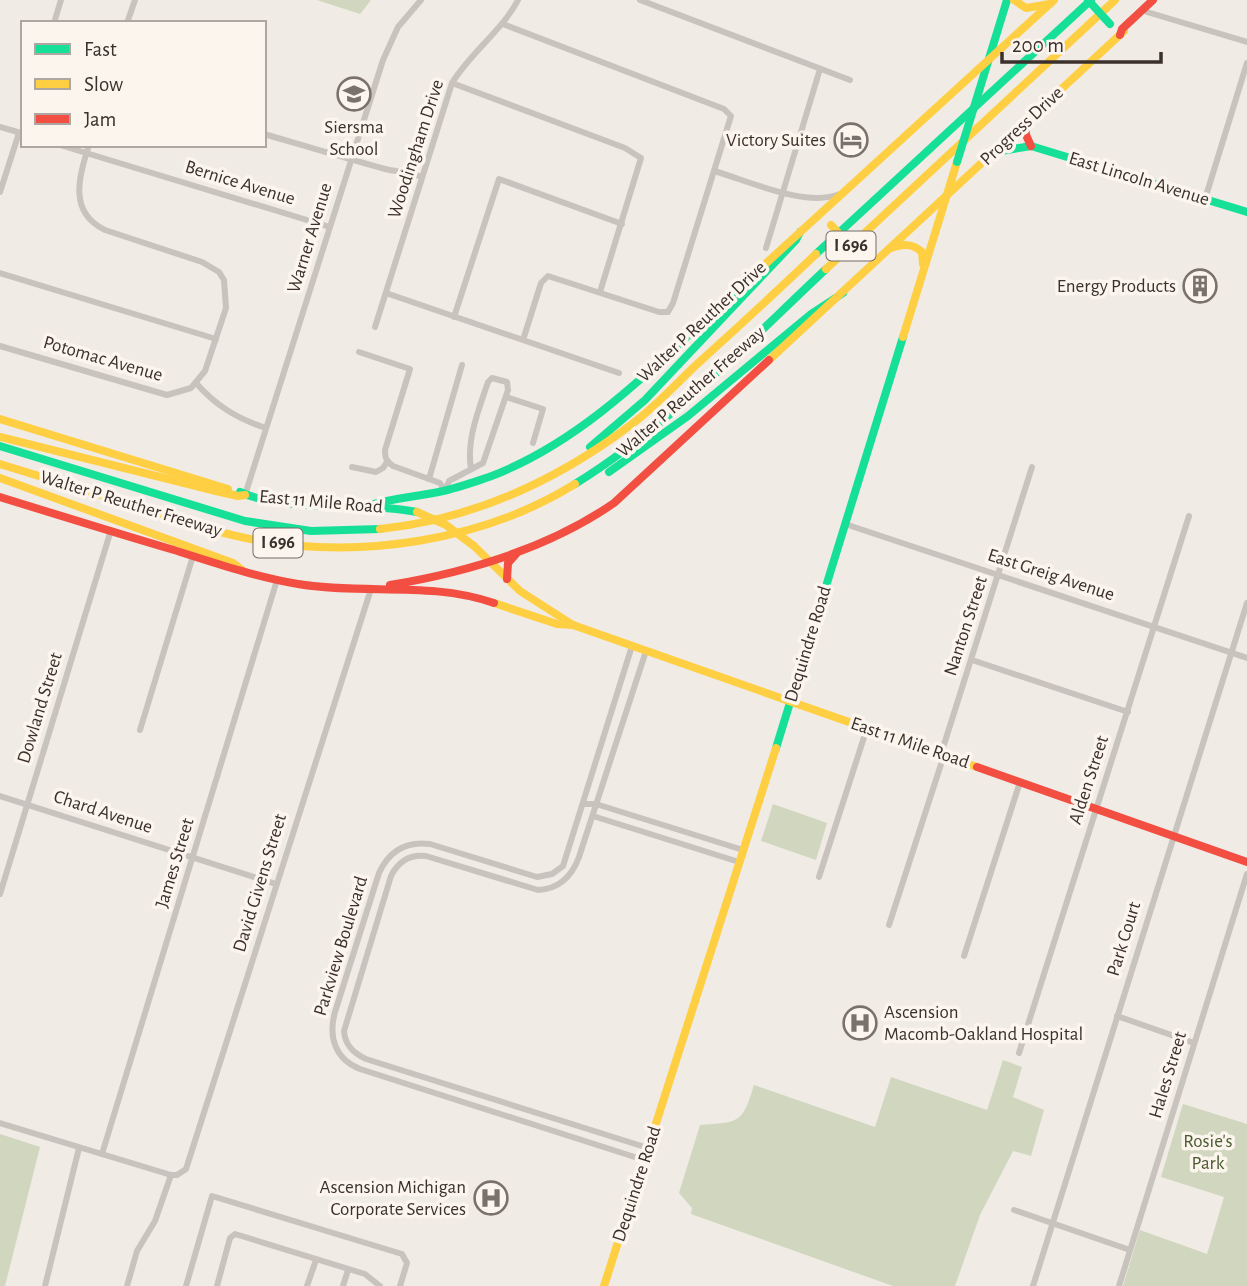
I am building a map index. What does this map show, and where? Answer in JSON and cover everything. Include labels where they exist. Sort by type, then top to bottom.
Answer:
[{"type":"main road","name":"Dequindre Road","points":[[604,1286],[791,701],[1007,0]]},
{"type":"main road","points":[[1014,0],[1027,8],[1052,2]]},
{"type":"main road","points":[[1090,0],[1110,24],[1112,34],[1106,48]]},
{"type":"main road","name":"Walter P Reuther Freeway","points":[[0,446],[224,516],[311,530],[371,530],[433,522],[500,502],[580,462],[635,422],[1090,0]]},
{"type":"main road","name":"Walter P Reuther Freeway","points":[[0,464],[221,532],[270,542],[327,547],[382,545],[436,538],[501,519],[550,499],[627,451],[653,429],[1115,0]]},
{"type":"main road","points":[[1120,36],[1122,29],[1153,0]]},
{"type":"main road","name":"Progress Drive","points":[[946,195],[1160,0]]},
{"type":"main road","name":"Walter P Reuther Drive","points":[[370,505],[445,491],[488,478],[524,462],[587,424],[619,398],[1052,2]]},
{"type":"main road","points":[[1025,123],[1031,146]]},
{"type":"main road","name":"East Lincoln Avenue","points":[[993,152],[1031,146],[1247,212]]},
{"type":"main road","points":[[371,589],[518,552],[570,531],[614,503],[946,195]]},
{"type":"main road","points":[[821,213],[870,266]]},
{"type":"main road","points":[[542,483],[603,437],[645,400],[796,240],[800,232]]},
{"type":"main road","points":[[889,249],[905,244],[916,247],[923,256],[923,271]]},
{"type":"main road","points":[[580,482],[605,474],[649,446],[826,302],[843,293]]},
{"type":"main road","name":"East 11 Mile Road","points":[[0,419],[245,495],[303,504],[370,505],[417,512],[446,525],[474,546],[535,602],[573,625]]},
{"type":"main road","points":[[0,437],[224,493],[245,495]]},
{"type":"main road","points":[[0,478],[233,563],[242,570]]},
{"type":"main road","name":"East 11 Mile Road","points":[[0,497],[277,580],[315,587],[424,589],[489,600],[557,624],[573,625],[1247,862]]},
{"type":"main road","points":[[469,566],[474,557],[474,546]]},
{"type":"main road","points":[[507,579],[508,563],[518,552]]},
{"type":"street","points":[[55,21],[61,0]]},
{"type":"street","points":[[128,21],[135,0]]},
{"type":"street","name":"Warner Avenue","points":[[245,495],[390,43],[398,27],[421,0]]},
{"type":"street","name":"Woodingham Drive","points":[[376,327],[452,83],[503,24],[518,0]]},
{"type":"street","points":[[640,0],[850,80]]},
{"type":"street","points":[[1147,12],[1247,42]]},
{"type":"street","points":[[503,24],[724,110],[731,116],[673,303],[666,312],[548,276],[541,283],[523,340]]},
{"type":"street","points":[[1205,199],[1247,63]]},
{"type":"street","points":[[766,248],[820,69]]},
{"type":"street","points":[[452,83],[625,148],[641,158],[600,292]]},
{"type":"street","points":[[0,127],[21,133],[0,192]]},
{"type":"street","points":[[266,135],[422,177]]},
{"type":"street","name":"Bernice Avenue","points":[[66,147],[330,226]]},
{"type":"street","points":[[88,147],[79,186],[79,198],[83,211],[96,225],[202,262],[219,272],[224,280],[226,308],[205,371],[196,383],[225,410],[266,428]]},
{"type":"street","points":[[714,171],[806,199],[825,199],[843,193]]},
{"type":"street","points":[[454,317],[499,179],[622,224]]},
{"type":"street","points":[[806,199],[821,213]]},
{"type":"street","points":[[0,273],[216,340]]},
{"type":"street","points":[[386,293],[619,373]]},
{"type":"street","name":"Potomac Avenue","points":[[0,346],[155,393],[175,393],[196,383]]},
{"type":"street","points":[[352,467],[376,472],[387,462],[385,450],[410,369],[359,352]]},
{"type":"street","points":[[429,479],[462,365]]},
{"type":"street","points":[[445,491],[449,481],[471,469],[484,460],[509,387],[507,382],[492,378],[488,382],[472,437],[469,458],[471,469]]},
{"type":"street","points":[[506,397],[542,409],[533,443]]},
{"type":"street","points":[[387,462],[440,483],[445,491]]},
{"type":"street","name":"Nanton Street","points":[[889,925],[1032,467]]},
{"type":"street","name":"Alden Street","points":[[1019,1053],[1189,516]]},
{"type":"street","name":"East Greig Avenue","points":[[845,524],[1247,658]]},
{"type":"street","name":"Dowland Street","points":[[0,894],[111,530]]},
{"type":"street","points":[[139,730],[193,556]]},
{"type":"street","name":"James Street","points":[[102,1154],[277,580]]},
{"type":"street","name":"David Givens Street","points":[[170,1175],[183,1173],[193,1149],[371,589]]},
{"type":"street","name":"Park Court","points":[[1033,1286],[1247,603]]},
{"type":"street","name":"Parkview Boulevard","points":[[632,646],[563,866],[547,876],[533,877],[424,844],[402,847],[386,860],[376,885],[332,1026],[338,1052],[349,1064],[644,1160]]},
{"type":"street","name":"Parkview Boulevard","points":[[646,651],[586,838],[572,873],[554,887],[538,890],[426,856],[410,856],[396,867],[387,889],[346,1016],[345,1038],[355,1053],[648,1148]]},
{"type":"street","points":[[972,660],[1128,712]]},
{"type":"street","points":[[612,714],[621,712],[624,717]]},
{"type":"street","points":[[819,877],[867,728]]},
{"type":"street","points":[[606,734],[610,737],[618,735]]},
{"type":"street","points":[[964,956],[1020,782]]},
{"type":"street","name":"Chard Avenue","points":[[0,796],[276,884]]},
{"type":"street","points":[[583,804],[596,804],[743,850]]},
{"type":"street","points":[[593,816],[739,862]]},
{"type":"street","points":[[574,834],[586,838]]},
{"type":"street","points":[[444,861],[448,850]]},
{"type":"street","points":[[569,850],[577,851],[579,857]]},
{"type":"street","points":[[507,881],[512,870]]},
{"type":"street","name":"Hales Street","points":[[1119,1286],[1247,874]]},
{"type":"street","points":[[376,885],[381,891],[387,889]]},
{"type":"street","points":[[367,912],[372,916],[373,933]]},
{"type":"street","points":[[355,948],[367,952]]},
{"type":"street","points":[[335,1012],[346,1016]]},
{"type":"street","points":[[1117,1016],[1194,1043]]},
{"type":"street","points":[[438,1094],[442,1083]]},
{"type":"street","points":[[528,1123],[532,1111]]},
{"type":"street","points":[[0,1123],[170,1175],[155,1221],[137,1251],[127,1286]]},
{"type":"street","points":[[45,1286],[79,1148]]},
{"type":"street","points":[[186,1286],[212,1196],[402,1254],[407,1263],[400,1286]]},
{"type":"street","points":[[1014,1210],[1130,1250]]},
{"type":"street","points":[[232,1236],[239,1235],[356,1272],[369,1277],[380,1286]]},
{"type":"street","points":[[232,1236],[229,1241],[217,1286],[230,1238],[232,1236]]},
{"type":"street","points":[[307,1286],[316,1260]]},
{"type":"street","points":[[343,1286],[348,1270]]},
{"type":"green space","points":[[317,0],[371,0],[360,14]]},
{"type":"green space","points":[[773,804],[827,823],[816,860],[761,841]]},
{"type":"green space","points":[[1003,1060],[1022,1067],[1013,1097],[1044,1110],[1031,1156],[1013,1151],[980,1215],[955,1286],[893,1286],[691,1214],[692,1208],[679,1193],[700,1125],[724,1123],[737,1118],[746,1107],[754,1085],[875,1127],[891,1077],[987,1110]]},
{"type":"green space","name":"Rosie's Park","points":[[1183,1104],[1247,1124],[1247,1286],[1123,1286],[1140,1230],[1207,1254],[1224,1197],[1161,1177]]},
{"type":"green space","points":[[0,1134],[40,1147],[5,1286],[0,1286]]},
{"type":"traffic: fast","points":[[979,91],[1007,0]]},
{"type":"traffic: fast","points":[[1088,0],[1110,24]]},
{"type":"traffic: fast","points":[[816,254],[1091,0]]},
{"type":"traffic: fast","points":[[957,162],[979,91]]},
{"type":"traffic: fast","points":[[995,152],[1031,146],[1247,212]]},
{"type":"traffic: fast","points":[[590,447],[645,400],[796,240],[800,232]]},
{"type":"traffic: fast","points":[[575,484],[675,410],[826,269]]},
{"type":"traffic: fast","points":[[370,505],[440,492],[475,482],[525,461],[559,442],[622,395],[739,288]]},
{"type":"traffic: fast","points":[[609,472],[688,416],[811,314],[843,293]]},
{"type":"traffic: fast","points":[[776,748],[903,337]]},
{"type":"traffic: fast","points":[[0,446],[245,521],[311,531],[380,529]]},
{"type":"traffic: fast","points":[[240,492],[302,505],[373,507],[417,512]]},
{"type":"traffic: slow","points":[[1014,0],[1026,8],[1050,4]]},
{"type":"traffic: slow","points":[[739,288],[1054,0]]},
{"type":"traffic: slow","points":[[826,269],[1115,0]]},
{"type":"traffic: slow","points":[[769,360],[1124,31]]},
{"type":"traffic: slow","points":[[903,337],[957,162]]},
{"type":"traffic: slow","points":[[831,225],[859,255]]},
{"type":"traffic: slow","points":[[891,248],[903,245],[915,247],[922,252],[923,264]]},
{"type":"traffic: slow","points":[[380,529],[415,524],[482,506],[513,494],[575,463],[649,410],[816,254]]},
{"type":"traffic: slow","points":[[0,419],[228,489]]},
{"type":"traffic: slow","points":[[0,437],[216,491],[245,495]]},
{"type":"traffic: slow","points":[[0,464],[227,534],[296,545],[338,547],[379,546],[462,532],[539,504],[575,484]]},
{"type":"traffic: slow","points":[[0,478],[233,563],[242,570]]},
{"type":"traffic: slow","points":[[417,512],[446,525],[474,546]]},
{"type":"traffic: slow","points":[[474,546],[520,591],[573,625]]},
{"type":"traffic: slow","points":[[494,603],[557,624],[573,625],[977,767]]},
{"type":"traffic: slow","points":[[604,1286],[776,748]]},
{"type":"traffic: jam","points":[[1120,35],[1122,29],[1153,0]]},
{"type":"traffic: jam","points":[[1025,123],[1031,146]]},
{"type":"traffic: jam","points":[[390,585],[449,573],[507,556],[589,519],[614,503],[769,360]]},
{"type":"traffic: jam","points":[[0,497],[282,581],[348,589],[446,592],[494,603]]},
{"type":"traffic: jam","points":[[507,579],[508,563],[516,554]]},
{"type":"traffic: jam","points":[[977,767],[1247,862]]},
{"type":"place","name":"Siersma School","points":[[354,94]]},
{"type":"place","name":"Victory Suites","points":[[851,140]]},
{"type":"place","name":"Energy Products","points":[[1200,286]]},
{"type":"place","name":"Ascension Macomb-Oakland Hospital","points":[[860,1023]]},
{"type":"place","name":"Ascension Michigan Corporate Services","points":[[491,1198]]}]
